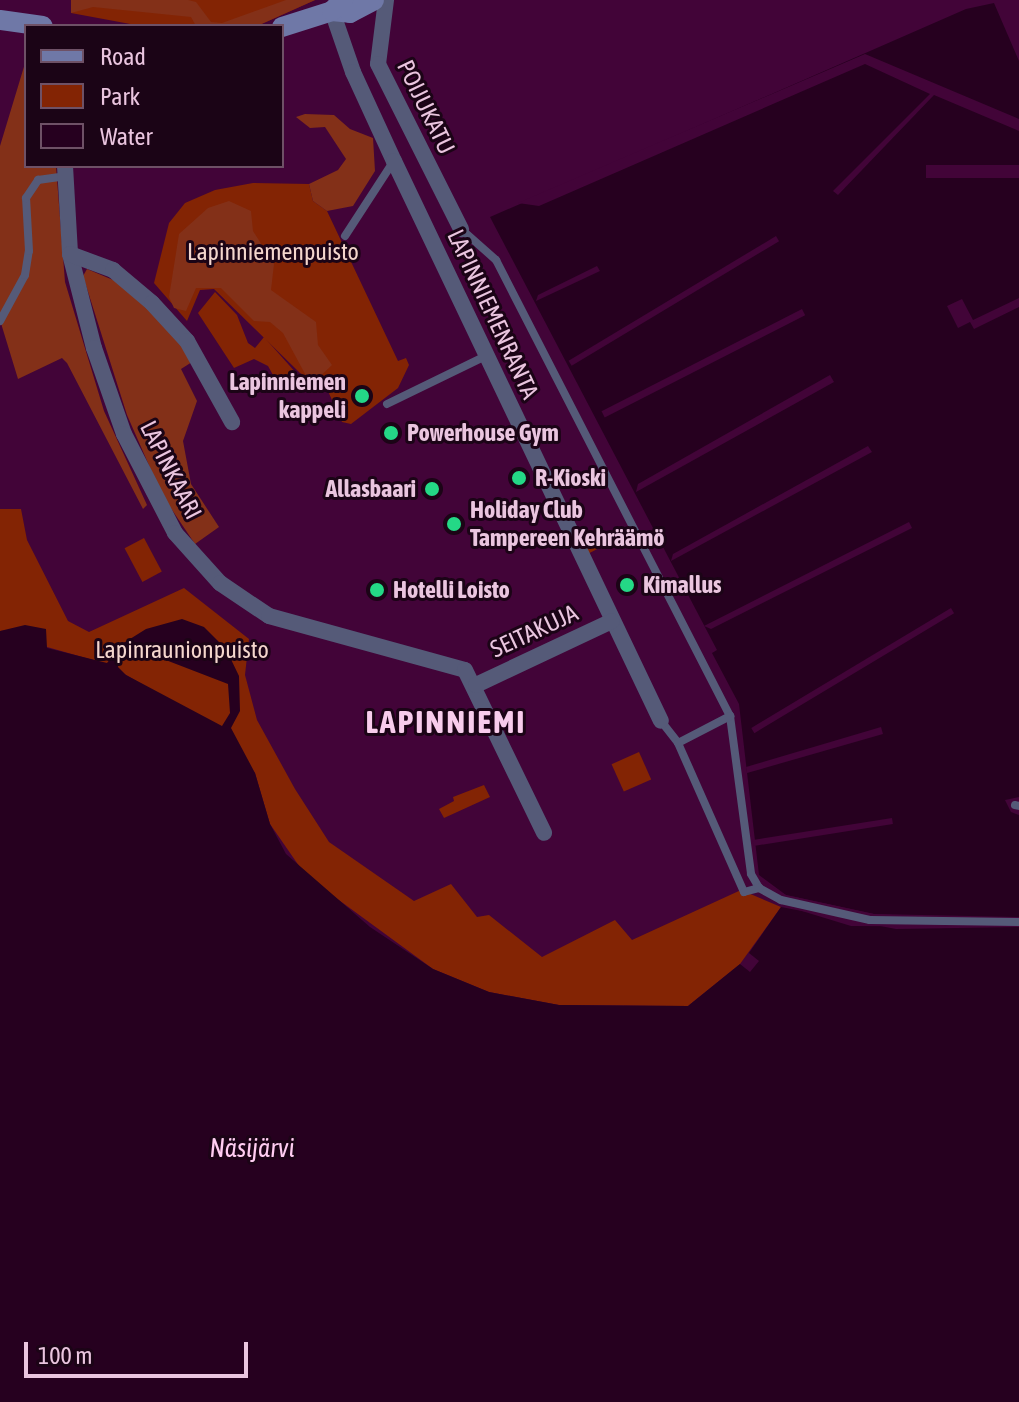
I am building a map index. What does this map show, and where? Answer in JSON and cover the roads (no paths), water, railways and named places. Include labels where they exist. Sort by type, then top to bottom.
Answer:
[{"type":"street","points":[[284,26],[338,5],[350,13],[374,0]]},
{"type":"street","name":"POIJUKATU","points":[[386,0],[378,64],[461,229]]},
{"type":"street","name":"LAPINNIEMENRANTA","points":[[338,5],[353,72],[661,721]]},
{"type":"street","points":[[0,20],[29,24]]},
{"type":"street","name":"LAPINKAARI","points":[[65,171],[70,254],[94,348],[124,434],[160,512],[207,571],[272,617],[452,665],[476,685]]},
{"type":"street","points":[[70,254],[113,270],[152,303],[187,341],[232,422]]},
{"type":"street","name":"SEITAKUJA","points":[[476,685],[612,621]]},
{"type":"street","points":[[476,685],[544,833]]},
{"type":"lane","points":[[345,236],[394,161]]},
{"type":"lane","points":[[0,321],[25,275],[29,251],[26,198],[38,180],[65,171]]},
{"type":"lane","points":[[461,229],[496,260],[730,716],[751,874],[759,888]]},
{"type":"lane","points":[[387,404],[486,356]]},
{"type":"lane","points":[[678,743],[730,716]]},
{"type":"lane","points":[[661,721],[678,743],[744,892],[759,888],[806,907],[870,920],[1019,922]]},
{"type":"water","points":[[994,3],[1019,61],[1019,797],[1005,800],[1011,812],[1019,815],[1019,917],[874,914],[786,895],[759,875],[739,704],[712,653],[717,650],[490,217],[966,9]]},
{"type":"water","name":"Näsijärvi","points":[[182,619],[204,627],[226,649],[239,676],[240,711],[231,728],[255,773],[270,824],[286,854],[370,927],[433,969],[489,992],[559,1005],[688,1006],[740,964],[750,972],[759,961],[749,953],[781,907],[896,929],[1019,927],[1019,1402],[0,1402],[0,631],[25,625],[46,629],[47,648],[107,663],[122,644],[146,629]],"holes":[[[132,647],[228,684],[230,713],[222,726],[126,675],[118,667],[120,656]]]},
{"type":"place","name":"Lapinniemen kappeli","points":[[362,396]]},
{"type":"place","name":"Powerhouse Gym","points":[[391,433]]},
{"type":"place","name":"R-Kioski","points":[[519,478]]},
{"type":"place","name":"Allasbaari","points":[[432,489]]},
{"type":"place","name":"Holiday Club Tampereen Kehräämö","points":[[454,524]]},
{"type":"place","name":"Kimallus","points":[[627,585]]},
{"type":"place","name":"Hotelli Loisto","points":[[377,590]]},
{"type":"district","name":"LAPINNIEMI","points":[[446,722]]},
{"type":"park label","name":"Lapinniemenpuisto","points":[[273,252]]},
{"type":"park label","name":"Lapinraunionpuisto","points":[[182,650]]}]
